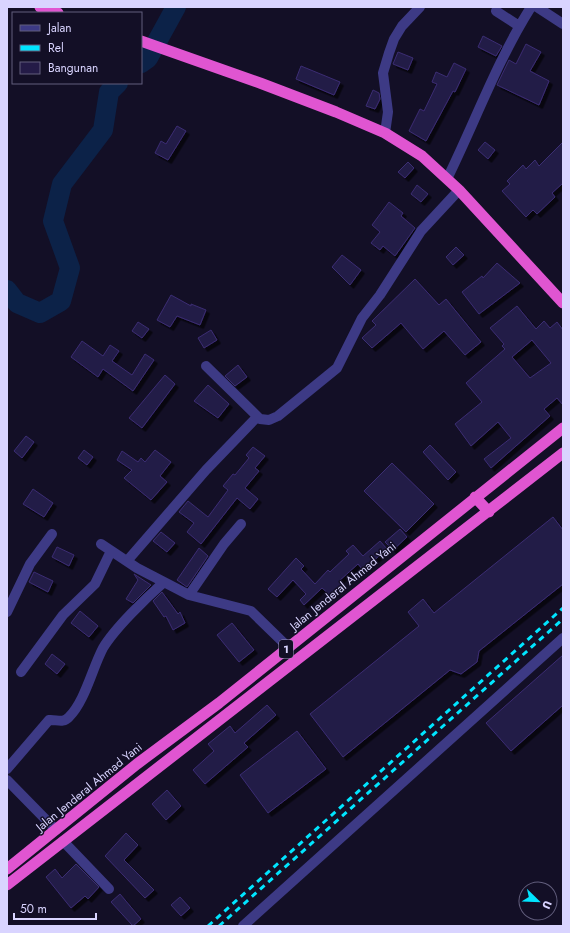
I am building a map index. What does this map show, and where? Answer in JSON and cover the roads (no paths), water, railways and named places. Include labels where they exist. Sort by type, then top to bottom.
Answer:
[{"type":"highway","points":[[40,7],[55,12]]},
{"type":"highway","points":[[142,41],[315,104],[385,133],[422,156],[459,190],[563,303]]},
{"type":"highway","name":"Jalan Jenderal Ahmad Yani","points":[[7,869],[288,647],[475,496],[563,428]]},
{"type":"highway","name":"1","points":[[7,885],[563,453]]},
{"type":"highway","points":[[475,496],[489,512]]},
{"type":"street","points":[[385,133],[388,112],[384,73],[389,53],[394,39],[402,26],[418,12],[420,7]]},
{"type":"street","points":[[447,180],[498,68],[519,26],[531,7]]},
{"type":"street","points":[[537,7],[563,24]]},
{"type":"street","points":[[496,11],[519,26]]},
{"type":"street","points":[[206,366],[257,417],[269,420],[278,416],[337,368],[362,318],[380,295],[421,231],[459,190]]},
{"type":"street","points":[[127,561],[206,470],[257,417]]},
{"type":"street","points":[[189,595],[224,544],[241,524]]},
{"type":"street","points":[[7,612],[30,564],[52,534]]},
{"type":"street","points":[[101,544],[127,561],[189,595],[251,611],[288,647]]},
{"type":"street","points":[[21,672],[63,615],[95,584],[111,551]]},
{"type":"street","points":[[7,769],[49,720],[64,721],[69,718],[81,697],[104,646],[146,598],[164,582]]},
{"type":"street","points":[[243,926],[563,638]]},
{"type":"street","points":[[7,780],[56,830]]},
{"type":"street","points":[[63,841],[109,889]]},
{"type":"waterway","points":[[142,62],[148,58],[176,7]]},
{"type":"waterway","points":[[7,290],[17,303],[40,313],[61,301],[70,268],[53,221],[62,184],[103,130],[109,92],[117,84]]},
{"type":"railway","points":[[208,926],[563,608]]},
{"type":"railway","points":[[219,926],[563,619]]}]
